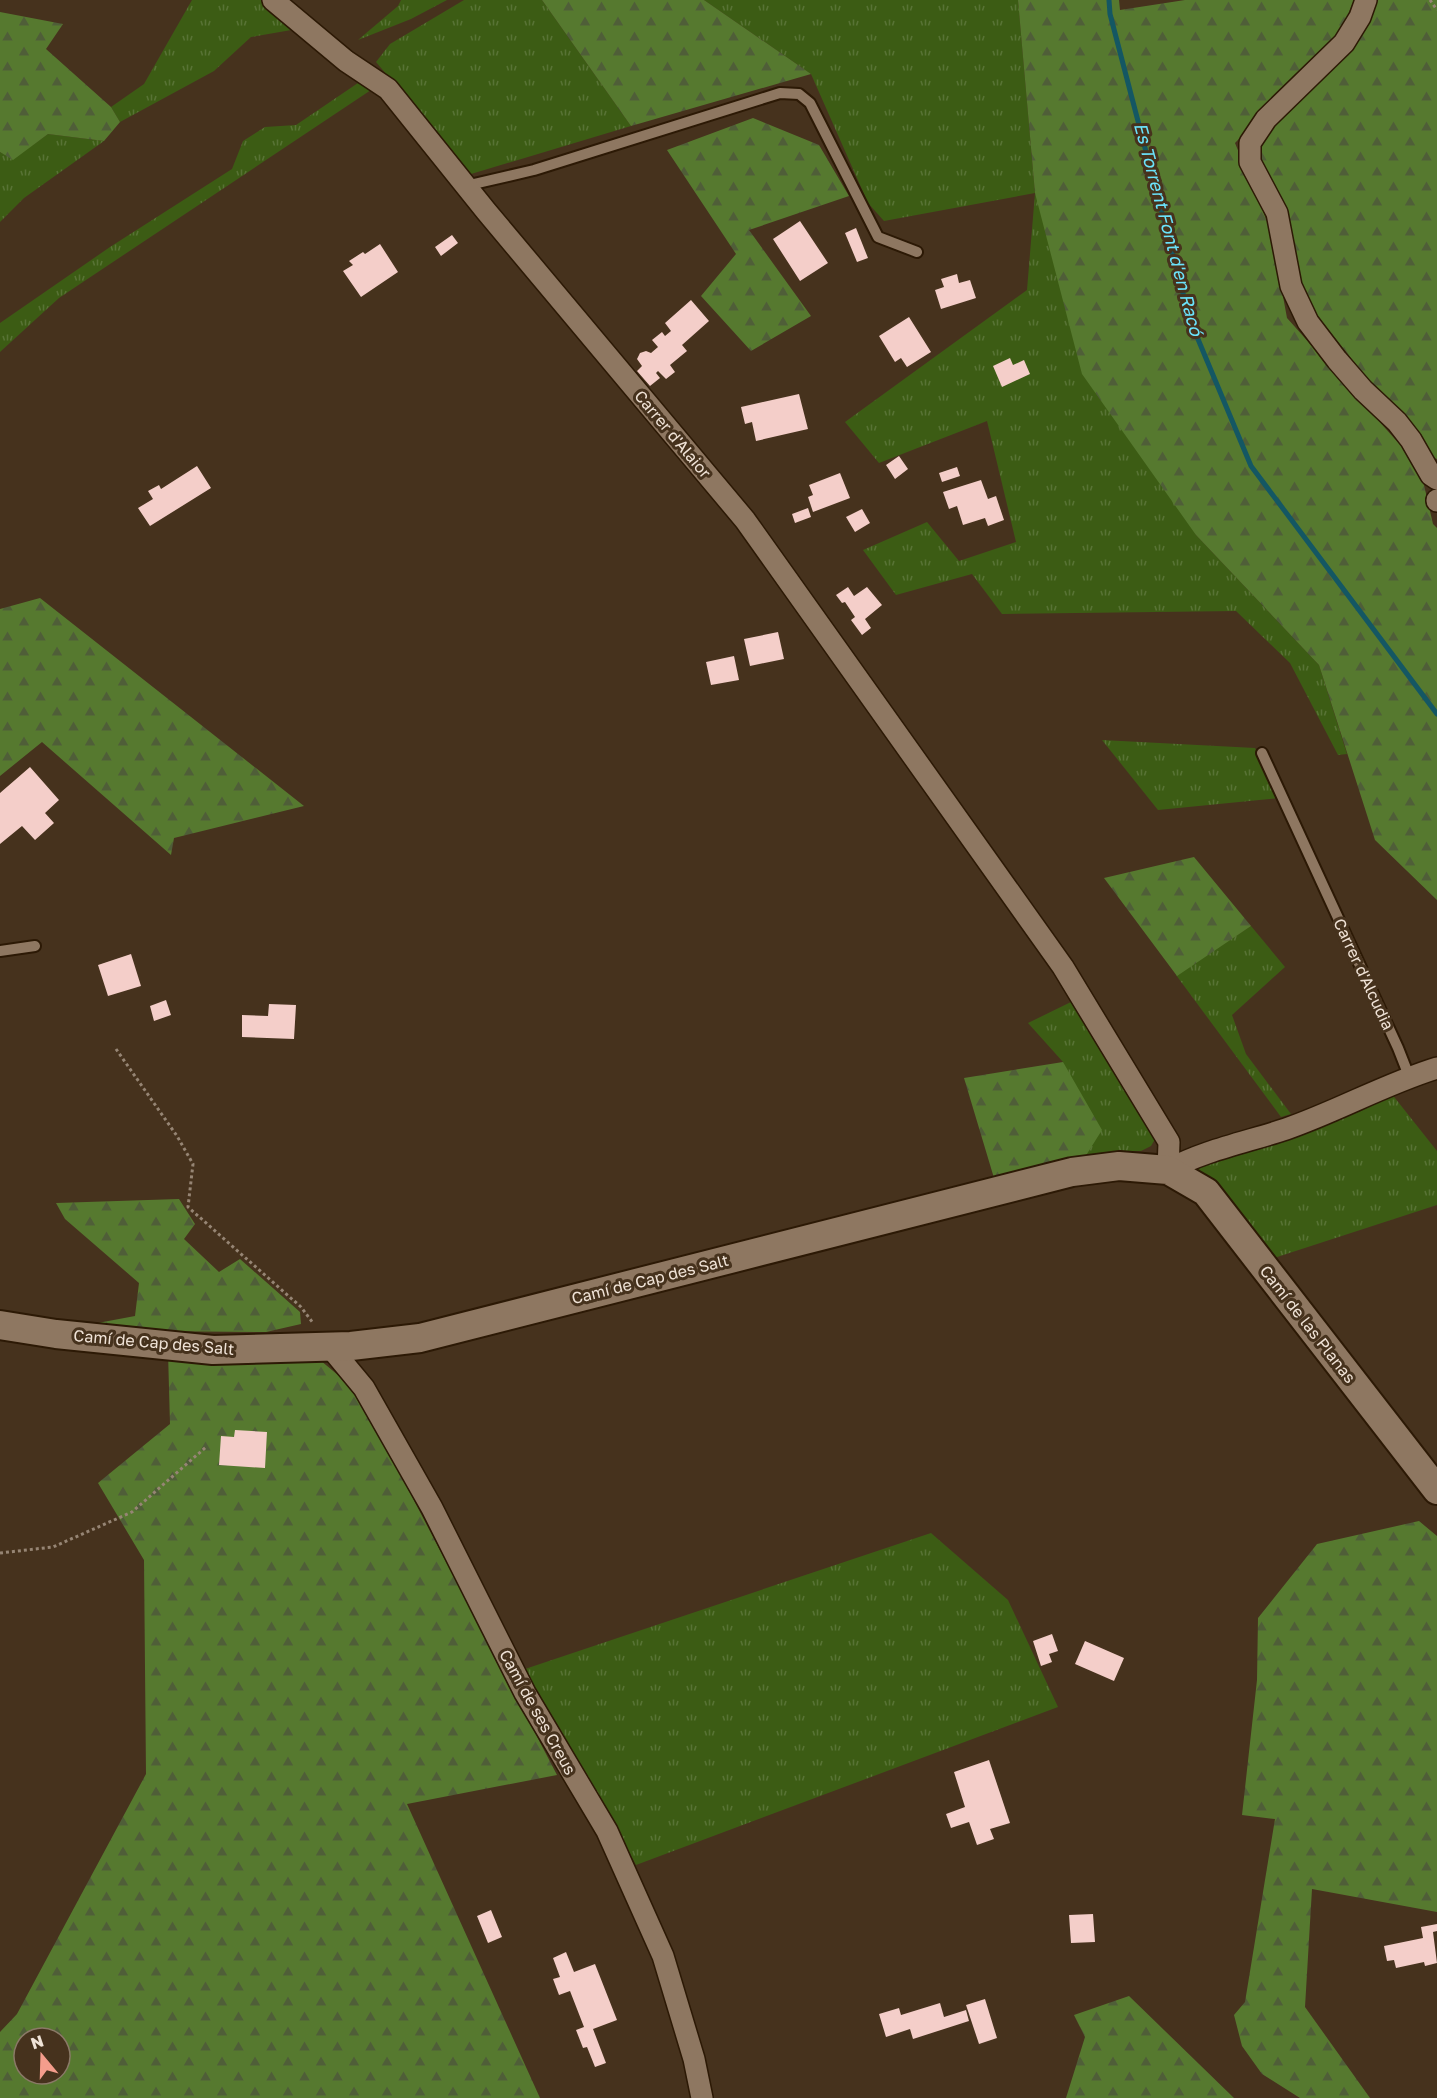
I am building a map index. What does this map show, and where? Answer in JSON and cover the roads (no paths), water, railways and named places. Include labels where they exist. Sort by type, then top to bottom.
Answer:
[{"type":"street","name":"Carrer d'Alaior","points":[[273,0],[346,61],[388,89],[465,186],[745,520],[1063,967],[1169,1142],[1168,1170]]},
{"type":"street","points":[[1366,0],[1360,17],[1344,43],[1266,119],[1250,143],[1250,162],[1277,213],[1291,286],[1308,322],[1363,390],[1397,422],[1411,440],[1431,475],[1437,479]]},
{"type":"street","points":[[1168,1170],[1188,1159],[1288,1128],[1409,1076],[1437,1068]]},
{"type":"street","name":"Camí de Cap des Salt","points":[[0,1325],[56,1334],[213,1350],[330,1347],[420,1338],[1072,1172],[1119,1166],[1168,1170]]},
{"type":"street","name":"Camí de las Planas","points":[[1168,1170],[1206,1192],[1437,1490]]},
{"type":"street","name":"Camí de ses Creus","points":[[330,1347],[364,1388],[432,1508],[525,1694],[607,1831],[663,1956],[694,2059],[702,2098]]},
{"type":"lane","points":[[465,186],[534,170],[780,93],[799,94],[810,103],[878,237],[917,252]]},
{"type":"lane","name":"Carrer d'Alcudia","points":[[1262,753],[1409,1076]]},
{"type":"lane","points":[[0,951],[35,946]]},
{"type":"waterway","name":"Es Torrent Font d'en Racó","points":[[1109,0],[1110,14],[1190,320],[1251,466],[1437,714]]}]
